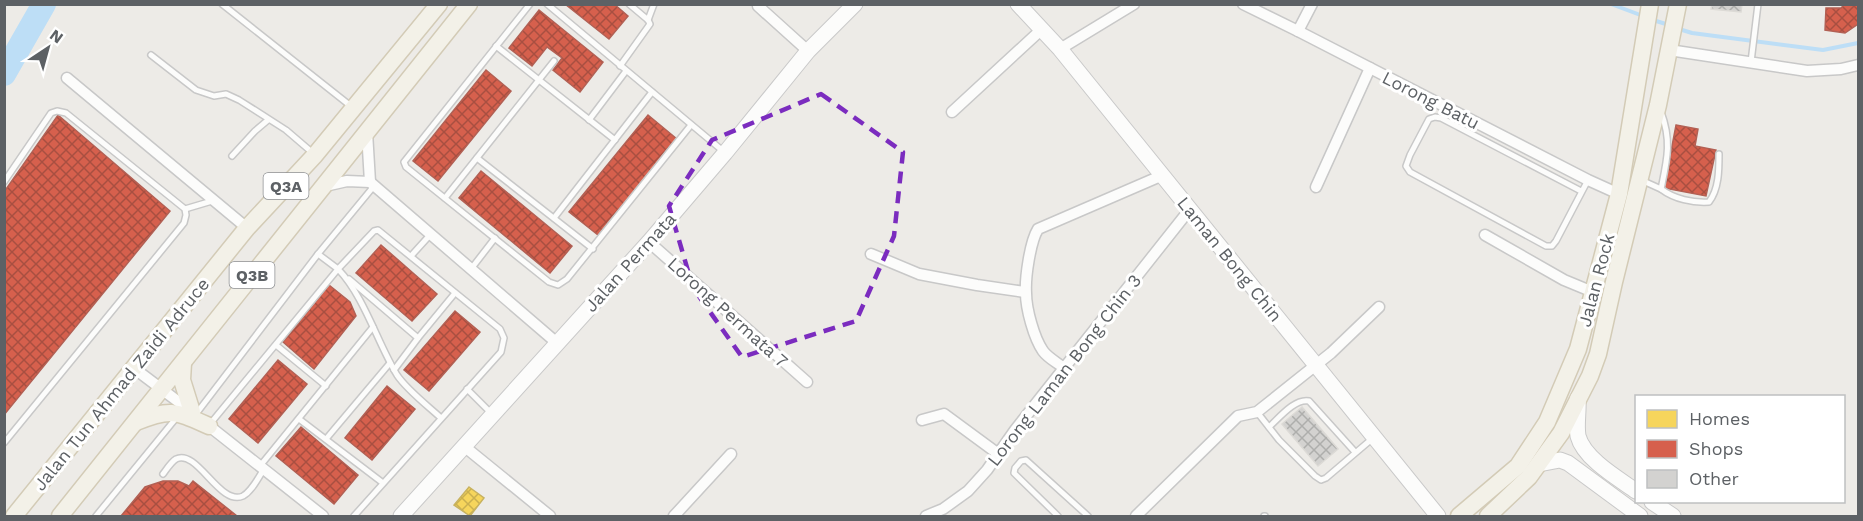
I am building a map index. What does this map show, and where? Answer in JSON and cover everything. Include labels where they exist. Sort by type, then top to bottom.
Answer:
[{"type":"main road","name":"Jalan Tun Ahmad Zaidi Adruce","points":[[14,516],[248,228],[315,155],[439,4]]},
{"type":"main road","name":"Jalan Tun Ahmad Zaidi Adruce","points":[[60,516],[469,4]]},
{"type":"main road","name":"Jalan Rock","points":[[1460,516],[1518,466],[1547,422],[1578,349],[1619,194],[1650,5]]},
{"type":"main road","name":"Jalan Rock","points":[[1488,516],[1529,477],[1561,433],[1598,354],[1658,105],[1678,5]]},
{"type":"main road","points":[[183,363],[182,380],[189,414]]},
{"type":"main road","points":[[136,422],[161,414],[189,414],[209,426]]},
{"type":"street","name":"Jalan Permata","points":[[401,516],[649,242],[808,51],[855,4]]},
{"type":"street","name":"Laman Bong Chin","points":[[1018,4],[1060,49],[1438,516]]},
{"type":"street","points":[[1060,49],[1134,4]]},
{"type":"street","name":"Lorong Batu","points":[[1243,4],[1619,194]]},
{"type":"street","points":[[1298,31],[1312,4]]},
{"type":"street","points":[[758,6],[808,51]]},
{"type":"street","points":[[952,112],[1042,29]]},
{"type":"street","points":[[1670,45],[1752,56],[1806,70],[1841,69],[1858,65]]},
{"type":"street","points":[[1316,187],[1370,68]]},
{"type":"street","points":[[67,78],[248,228]]},
{"type":"street","points":[[367,130],[372,184]]},
{"type":"street","points":[[1065,369],[1044,353],[1029,313],[1025,292],[1034,236],[1038,230],[1162,176]]},
{"type":"street","points":[[322,187],[347,181],[372,184],[557,343]]},
{"type":"street","name":"Lorong Laman Bong Chin 3","points":[[926,516],[943,509],[968,491],[987,470],[997,453],[1190,209]]},
{"type":"street","points":[[1485,235],[1564,280],[1593,292]]},
{"type":"street","name":"Lorong Permata 7","points":[[649,242],[807,382]]},
{"type":"street","points":[[871,254],[919,274],[1025,292]]},
{"type":"street","points":[[1136,516],[1238,416],[1257,412],[1331,353],[1379,307]]},
{"type":"street","points":[[135,369],[162,389],[189,414]]},
{"type":"street","points":[[1578,398],[1578,436],[1585,450],[1597,463],[1635,490]]},
{"type":"street","points":[[922,420],[944,414],[997,453]]},
{"type":"street","points":[[209,426],[323,516]]},
{"type":"street","points":[[465,447],[550,516]]},
{"type":"street","points":[[674,516],[731,454]]},
{"type":"street","points":[[1539,464],[1560,460],[1568,463],[1640,516]]},
{"type":"street","points":[[1655,503],[1673,516]]},
{"type":"lane","points":[[222,4],[353,108]]},
{"type":"lane","points":[[530,4],[404,162],[406,167],[549,282],[558,285],[567,279],[692,125]]},
{"type":"lane","points":[[547,4],[725,153]]},
{"type":"lane","points":[[629,4],[648,20]]},
{"type":"lane","points":[[620,66],[650,24],[648,20],[654,4]]},
{"type":"lane","points":[[1752,56],[1758,4]]},
{"type":"lane","points":[[496,46],[615,140]]},
{"type":"lane","points":[[151,55],[196,90],[214,96],[226,94],[239,100],[286,130],[315,155]]},
{"type":"lane","points":[[445,198],[554,61]]},
{"type":"lane","points":[[589,120],[626,71]]},
{"type":"lane","points":[[554,218],[652,92]]},
{"type":"lane","points":[[1658,105],[1668,136],[1668,155],[1661,189]]},
{"type":"lane","points":[[4,182],[51,113],[57,111],[66,113],[185,209],[186,216],[184,223],[4,443]]},
{"type":"lane","points":[[1581,191],[1441,118],[1435,117],[1429,119],[1406,166],[1410,172],[1546,246],[1552,246],[1556,241],[1588,180]]},
{"type":"lane","points":[[232,156],[268,120]]},
{"type":"lane","points":[[1640,180],[1661,189],[1669,196],[1708,202],[1712,199],[1719,177],[1719,154]]},
{"type":"lane","points":[[477,158],[593,249]]},
{"type":"lane","points":[[96,516],[189,414],[372,184]]},
{"type":"lane","points":[[185,209],[213,200]]},
{"type":"lane","points":[[209,426],[338,269],[374,231],[378,230],[500,329],[504,338],[501,352],[354,516]]},
{"type":"lane","points":[[411,256],[430,235]]},
{"type":"lane","points":[[471,268],[495,238]]},
{"type":"lane","points":[[318,254],[418,338]]},
{"type":"lane","points":[[346,276],[394,370],[402,381],[441,418]]},
{"type":"lane","points":[[394,370],[455,293]]},
{"type":"lane","points":[[163,474],[176,459],[182,458],[200,468],[227,494],[237,498],[245,495],[299,419],[374,327]]},
{"type":"lane","points":[[276,345],[326,386]]},
{"type":"lane","points":[[326,439],[390,363]]},
{"type":"lane","points":[[467,389],[494,415]]},
{"type":"lane","points":[[1269,427],[1295,404],[1303,400],[1309,401],[1355,452]]},
{"type":"lane","points":[[1257,412],[1284,446],[1315,477],[1321,480],[1374,437]]},
{"type":"lane","points":[[299,419],[383,483]]},
{"type":"lane","points":[[1058,516],[1014,473],[1020,461],[1026,460],[1088,516]]},
{"type":"highlighted area","points":[[821,94],[903,152],[894,236],[856,321],[742,357],[693,288],[669,206],[712,140]]},
{"type":"building: Homes","points":[[469,487],[484,498],[470,516],[454,505]]},
{"type":"building: Shops","points":[[565,4],[614,4],[628,16],[609,39]]},
{"type":"building: Shops","points":[[1845,4],[1858,4],[1858,24],[1845,33],[1825,30],[1826,8],[1841,8]]},
{"type":"building: Shops","points":[[539,10],[603,62],[580,92],[553,70],[562,58],[547,47],[532,66],[509,48]]},
{"type":"building: Shops","points":[[486,70],[511,91],[438,181],[413,161]]},
{"type":"building: Shops","points":[[58,115],[170,211],[4,415],[4,192]]},
{"type":"building: Shops","points":[[648,115],[677,139],[598,235],[569,212]]},
{"type":"building: Shops","points":[[1676,125],[1698,129],[1695,146],[1716,150],[1706,196],[1664,188]]},
{"type":"building: Shops","points":[[481,171],[572,246],[550,273],[459,198]]},
{"type":"building: Shops","points":[[381,245],[437,294],[412,321],[356,273]]},
{"type":"building: Shops","points":[[329,285],[350,302],[356,316],[314,369],[283,342]]},
{"type":"building: Shops","points":[[455,311],[480,332],[429,391],[404,370]]},
{"type":"building: Shops","points":[[278,360],[307,384],[258,443],[229,419]]},
{"type":"building: Shops","points":[[387,386],[415,409],[372,460],[345,438]]},
{"type":"building: Shops","points":[[301,427],[358,475],[334,504],[276,456]]},
{"type":"building: Shops","points":[[163,481],[178,481],[189,486],[193,481],[237,516],[121,516],[145,487]]},
{"type":"building: Other","points":[[1712,4],[1742,4],[1741,12],[1711,9]]},
{"type":"building: Other","points":[[1302,407],[1338,449],[1318,466],[1282,424]]},
{"type":"waterway","points":[[4,74],[44,4]]},
{"type":"waterway","points":[[1611,4],[1643,16]]},
{"type":"waterway","points":[[1653,20],[1669,25]]},
{"type":"waterway","points":[[1679,29],[1692,33],[1823,50],[1858,43]]}]
